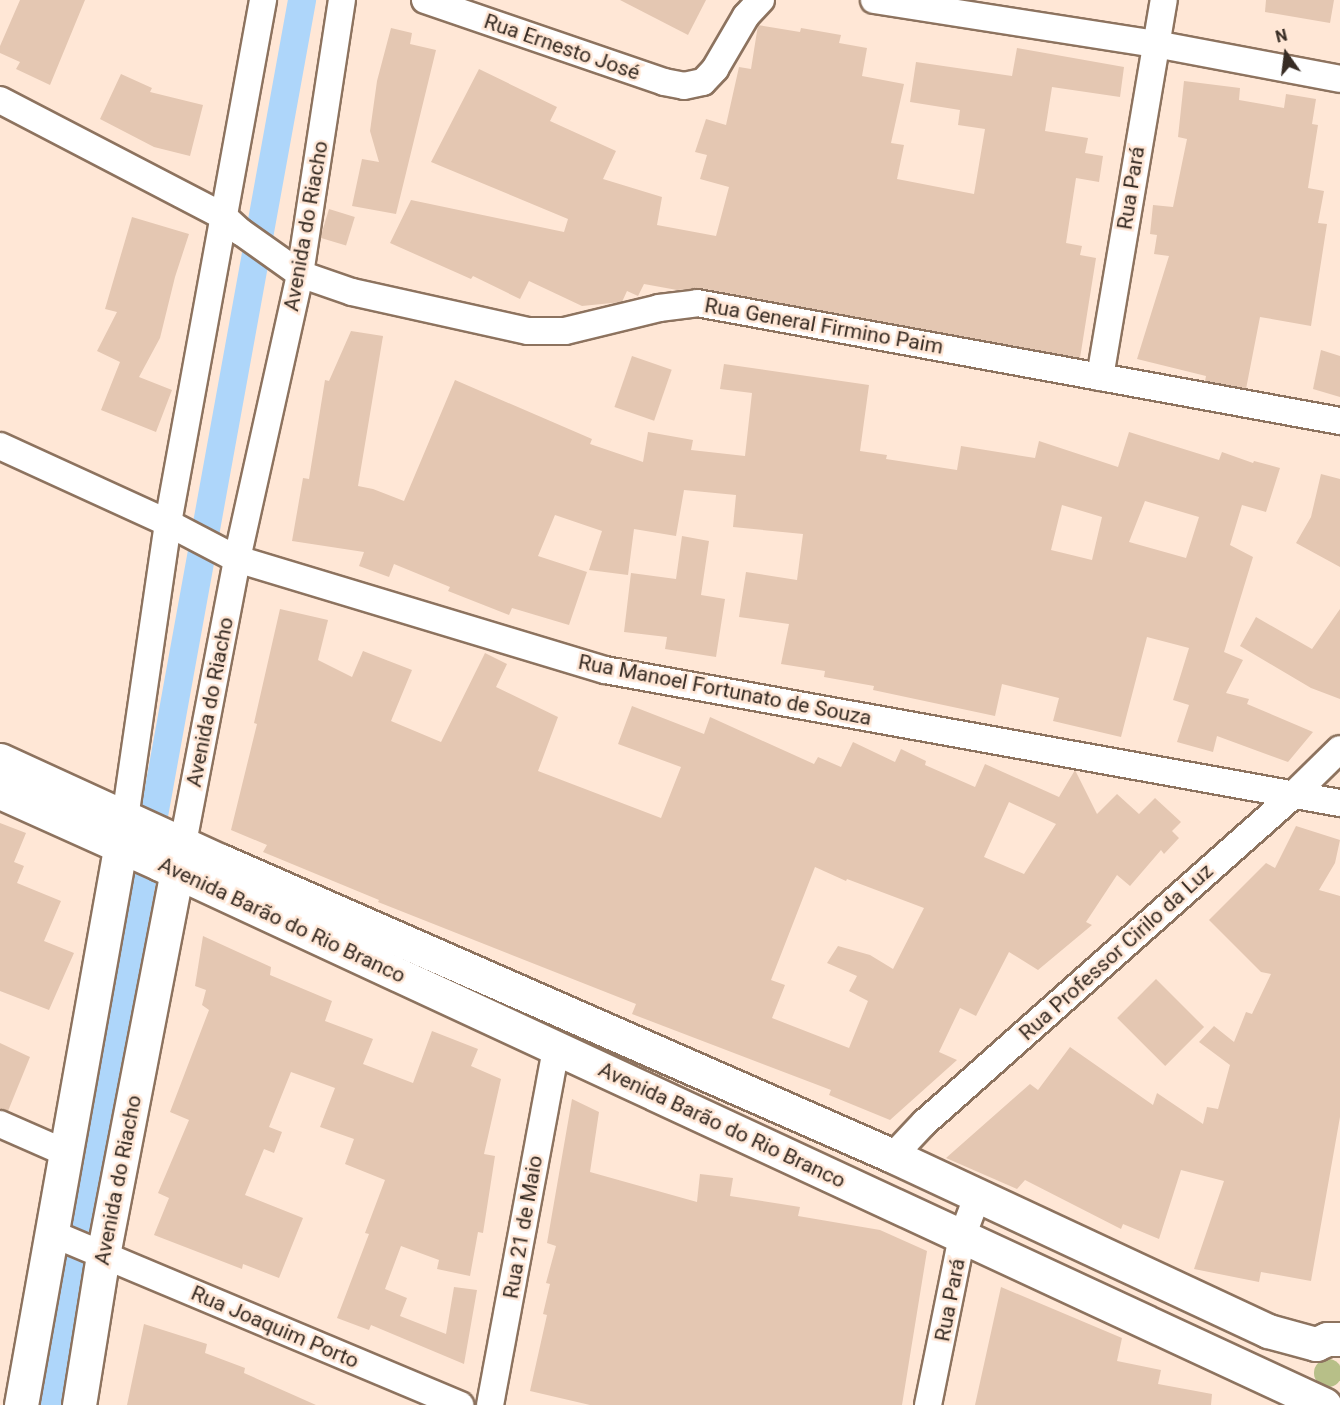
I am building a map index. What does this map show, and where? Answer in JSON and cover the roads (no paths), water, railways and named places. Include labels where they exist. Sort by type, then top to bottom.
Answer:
[{"type":"main road","points":[[0,760],[151,844]]},
{"type":"main road","points":[[0,792],[151,844]]},
{"type":"main road","name":"Avenida Barão do Rio Branco","points":[[151,844],[556,1048],[1320,1403]]},
{"type":"main road","name":"Avenida Barão do Rio Branco","points":[[151,844],[893,1156],[1268,1331],[1334,1339]]},
{"type":"main road","name":"Avenida do Riacho","points":[[21,1405],[57,1235],[66,1153],[151,844]]},
{"type":"main road","name":"Avenida do Riacho","points":[[79,1405],[96,1252],[151,844]]},
{"type":"main road","points":[[1320,1403],[1304,1388],[1300,1372],[1304,1356],[1334,1339]]},
{"type":"street","name":"Avenida do Riacho","points":[[151,844],[168,523],[232,224],[263,0]]},
{"type":"street","name":"Avenida do Riacho","points":[[151,844],[237,559],[300,273],[342,0]]},
{"type":"street","name":"Rua Ernesto José","points":[[425,0],[664,82],[684,86],[703,82],[715,69],[746,16],[761,0]]},
{"type":"street","points":[[874,0],[1155,44],[1340,79]]},
{"type":"street","name":"Rua Pará","points":[[1100,377],[1164,0]]},
{"type":"street","name":"Rua General Firmino Paim","points":[[0,100],[232,224],[300,273],[352,292],[528,331],[566,331],[659,308],[697,303],[1340,421]]},
{"type":"street","name":"Rua Manoel Fortunato de Souza","points":[[0,446],[168,523],[237,559],[633,677],[1340,803]]},
{"type":"street","name":"Rua Professor Cirilo da Luz","points":[[893,1156],[933,1115],[1294,794],[1340,749]]},
{"type":"street","name":"Rua 21 de Maio","points":[[490,1405],[556,1048]]},
{"type":"street","points":[[0,1124],[66,1153]]},
{"type":"street","name":"Rua Pará","points":[[928,1405],[962,1237],[977,1197]]},
{"type":"street","name":"Rua Joaquim Porto","points":[[57,1235],[460,1405]]},
{"type":"waterway","points":[[47,1405],[302,0]]}]
